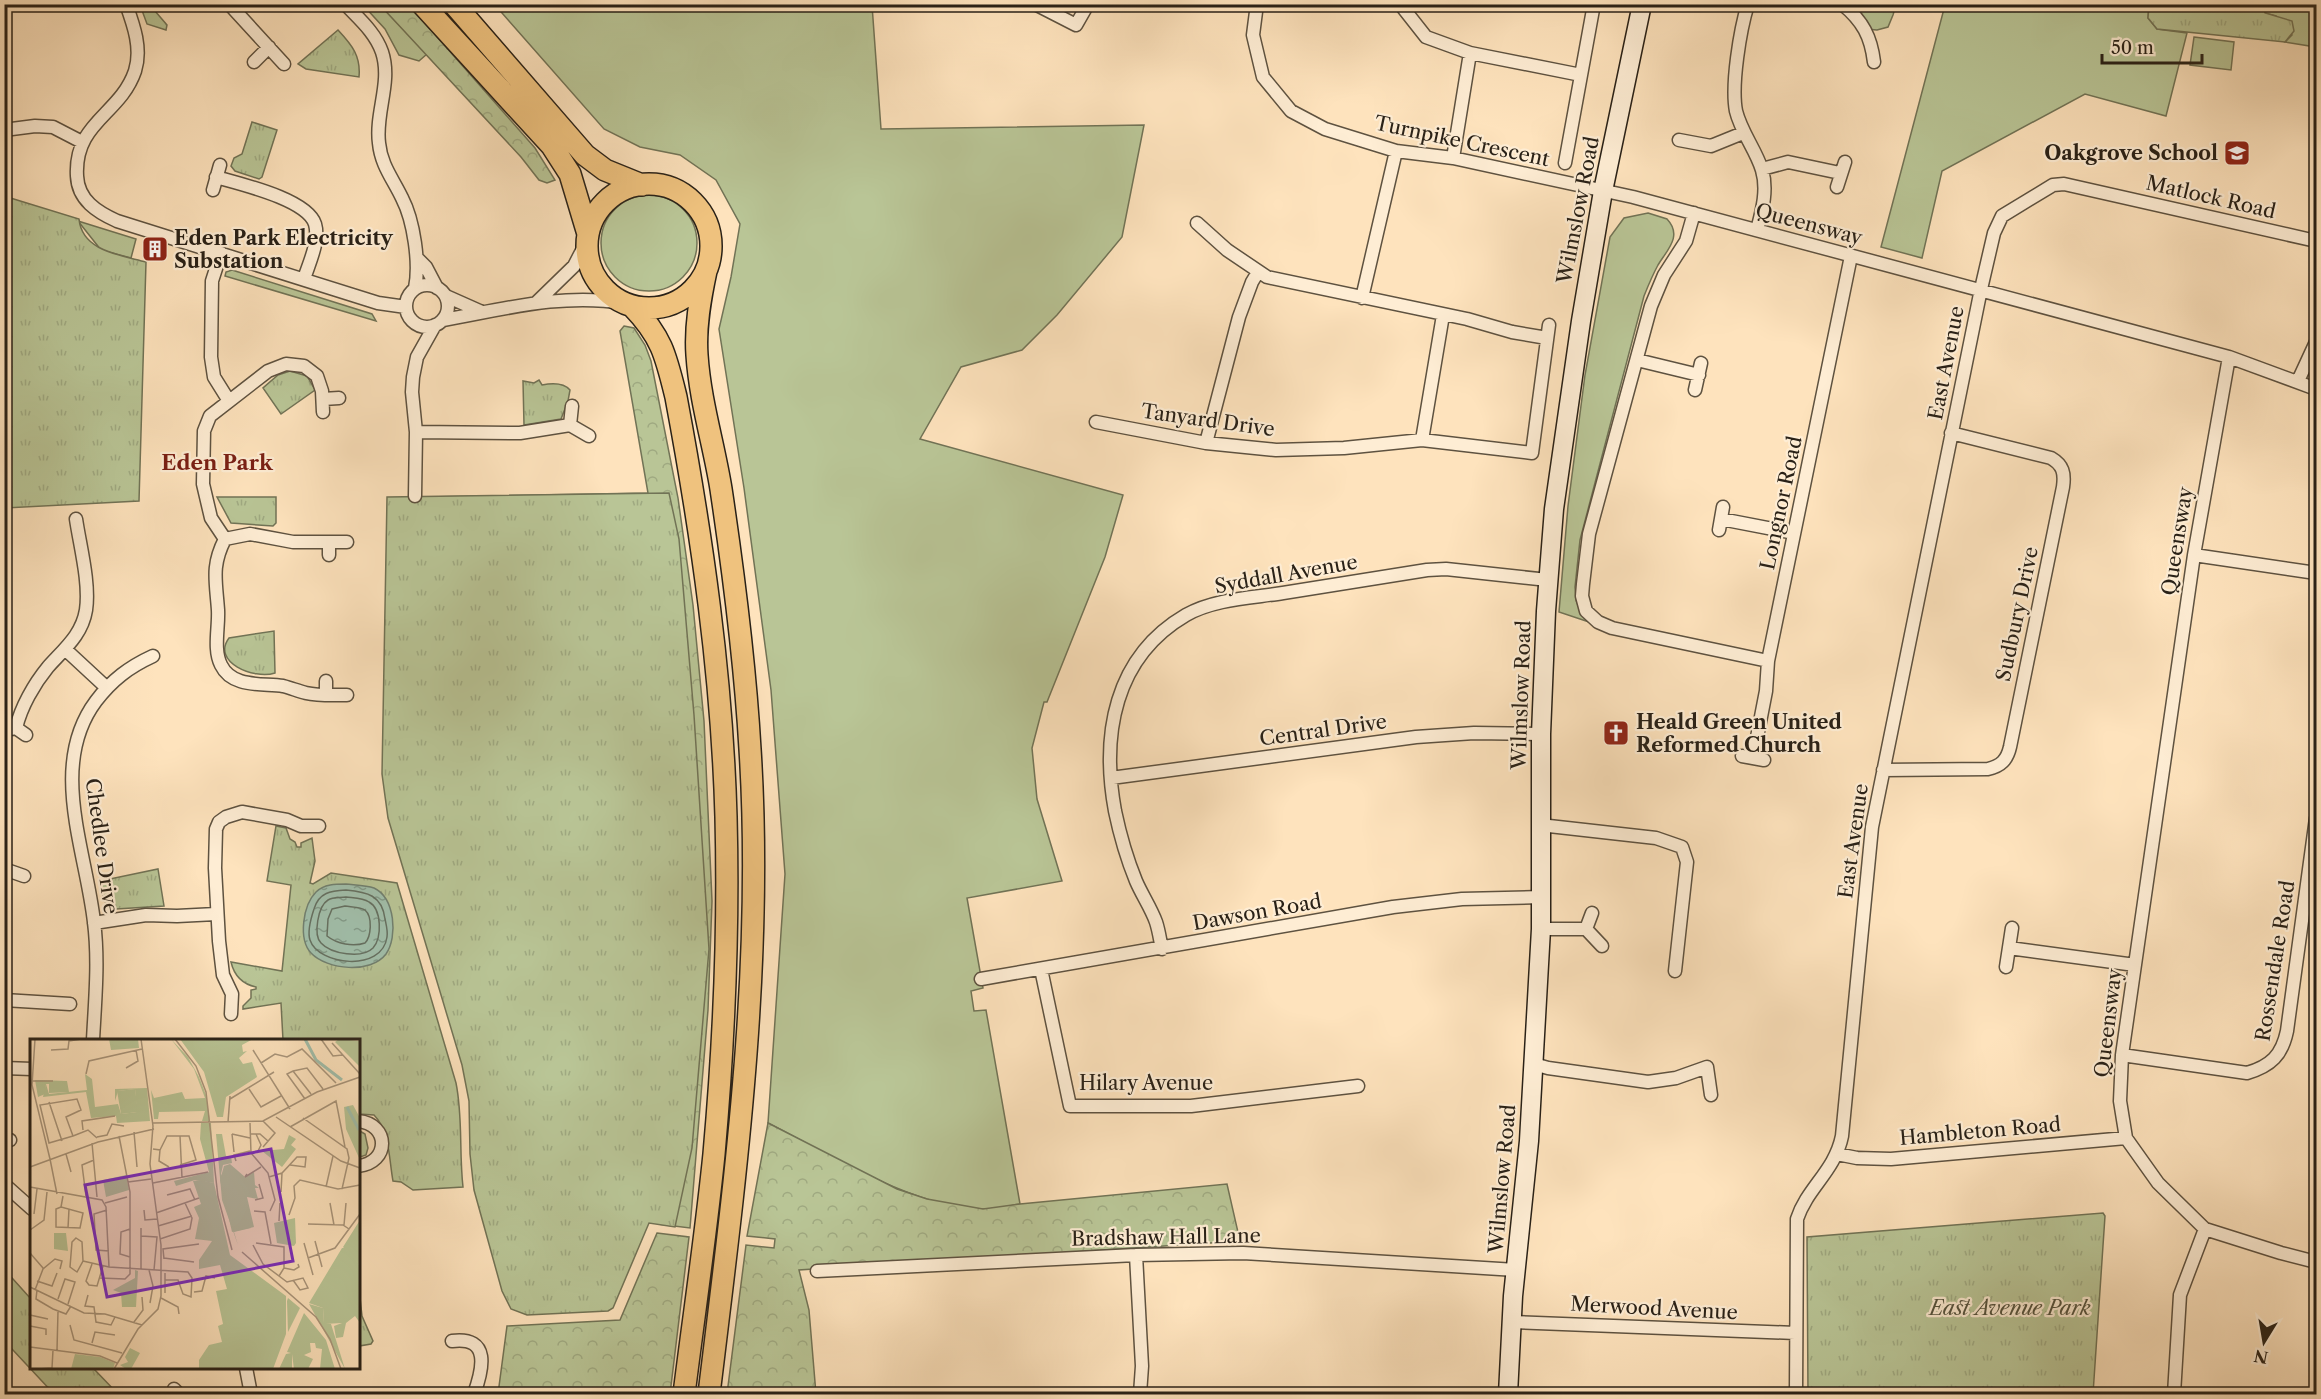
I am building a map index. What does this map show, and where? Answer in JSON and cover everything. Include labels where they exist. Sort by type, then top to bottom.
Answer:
[{"type":"highway","points":[[422,4],[552,146],[570,174],[588,237],[588,258],[596,278],[610,294],[628,305],[650,324],[658,337],[669,367],[676,397],[708,590],[719,691],[726,817],[726,942],[719,1089],[684,1395]]},
{"type":"highway","points":[[454,4],[585,155],[612,174],[642,185],[665,186],[677,191],[698,208],[710,233],[711,248],[699,302],[697,355],[719,479],[743,649],[751,753],[754,891],[751,988],[744,1092],[709,1395]]},
{"type":"highway","points":[[588,237],[596,213],[604,204],[620,191],[642,185]]},
{"type":"highway","points":[[628,305],[651,308],[678,301],[698,284],[706,271]]},
{"type":"main road","name":"Wilmslow Road","points":[[1508,1395],[1516,1270],[1529,1141],[1541,929],[1541,734],[1548,580],[1560,461],[1581,321],[1604,191],[1642,4]]},
{"type":"street","points":[[126,4],[138,48],[136,69],[123,94],[82,142],[77,158],[77,182],[83,197],[98,211],[117,220],[378,303],[405,307]]},
{"type":"street","points":[[229,4],[284,64]]},
{"type":"street","points":[[345,4],[372,32],[384,59],[385,76],[378,123],[378,143],[386,169],[407,209],[417,258],[415,288]]},
{"type":"street","points":[[1035,4],[1076,25],[1088,4]]},
{"type":"street","name":"Turnpike Crescent","points":[[1257,4],[1253,35],[1263,77],[1291,111],[1325,129],[1396,151],[1453,158],[1604,191]]},
{"type":"street","points":[[1400,4],[1425,37],[1470,53],[1581,75]]},
{"type":"street","points":[[1564,163],[1594,4]]},
{"type":"street","points":[[1748,4],[1734,94],[1735,107],[1743,133],[1762,169],[1765,190],[1757,230]]},
{"type":"street","points":[[1842,4],[1871,39],[1874,62]]},
{"type":"street","points":[[254,62],[268,48]]},
{"type":"street","points":[[1453,158],[1470,53]]},
{"type":"street","points":[[4,130],[35,126],[53,127],[82,142]]},
{"type":"street","points":[[1679,141],[1711,146],[1743,133]]},
{"type":"street","points":[[1362,298],[1396,151]]},
{"type":"street","points":[[1762,169],[1788,162],[1842,168],[1837,187]]},
{"type":"street","points":[[213,190],[218,171],[308,212],[316,232],[304,279]]},
{"type":"street","name":"Matlock Road","points":[[1981,289],[1994,233],[2002,216],[2053,185],[2076,186],[2316,241]]},
{"type":"street","name":"Queensway","points":[[1604,191],[1981,289],[2229,357],[2194,555],[2122,1055],[2120,1101],[2126,1138],[2158,1183],[2205,1229],[2316,1262]]},
{"type":"street","points":[[1694,213],[1686,241],[1658,287],[1589,534],[1582,596],[1586,611],[1598,622],[1612,628],[1768,661]]},
{"type":"street","points":[[1197,223],[1227,250],[1267,277],[1547,338],[1549,325]]},
{"type":"street","points":[[537,302],[574,266],[588,237]]},
{"type":"street","points":[[221,253],[212,281],[211,357],[214,377],[229,400]]},
{"type":"street","name":"Longnor Road","points":[[1753,758],[1766,692],[1768,661],[1851,256]]},
{"type":"street","points":[[417,258],[426,267],[448,309],[417,357]]},
{"type":"street","points":[[1206,442],[1239,317],[1258,272]]},
{"type":"street","points":[[483,312],[426,285],[415,288],[409,295],[405,307],[410,319],[425,327],[483,312],[537,302],[580,298],[628,305]]},
{"type":"street","name":"East Avenue","points":[[1796,1395],[1797,1219],[1806,1199],[1825,1175],[1837,1154],[1844,1120],[1872,827],[1981,289]]},
{"type":"street","points":[[1422,440],[1443,315]]},
{"type":"street","points":[[415,323],[417,357],[412,392],[416,432],[415,496]]},
{"type":"street","name":"Tanyard Drive","points":[[1096,422],[1206,442],[1276,450],[1344,448],[1422,440],[1532,453],[1547,338]]},
{"type":"street","points":[[2298,381],[2316,342]]},
{"type":"street","points":[[2229,357],[2316,389]]},
{"type":"street","points":[[1637,360],[1700,369],[1695,390]]},
{"type":"street","points":[[225,539],[211,518],[203,484],[204,431],[210,416],[268,371],[286,364],[304,366],[317,376],[323,399],[323,412]]},
{"type":"street","points":[[323,399],[339,398]]},
{"type":"street","points":[[570,424],[572,406]]},
{"type":"street","points":[[416,432],[520,433],[570,424],[590,436]]},
{"type":"street","name":"Sudbury Drive","points":[[1883,770],[1988,769],[1995,767],[2005,759],[2010,747],[2061,498],[2064,472],[2061,466],[2051,458],[1952,433]]},
{"type":"street","points":[[26,735],[10,729],[42,676],[66,650],[84,618],[87,600],[76,518]]},
{"type":"street","points":[[1721,519],[1794,533]]},
{"type":"street","points":[[225,539],[250,534],[262,535],[329,548],[347,542]]},
{"type":"street","points":[[225,539],[214,571],[219,628],[217,647],[222,667],[229,676],[242,682],[284,687],[314,694],[347,695]]},
{"type":"street","points":[[2194,555],[2316,573]]},
{"type":"street","name":"Syddall Avenue","points":[[1162,949],[1156,922],[1136,881],[1120,835],[1109,753],[1111,725],[1132,665],[1164,630],[1187,614],[1223,602],[1427,570],[1446,569],[1548,580]]},
{"type":"street","points":[[66,650],[107,688]]},
{"type":"street","name":"Chedlee Drive","points":[[93,1039],[97,960],[94,923],[76,817],[72,766],[74,748],[82,724],[107,688],[127,669],[153,656]]},
{"type":"street","points":[[326,681],[326,694]]},
{"type":"street","name":"Central Drive","points":[[1111,778],[1416,737],[1474,733],[1541,734]]},
{"type":"street","points":[[231,1014],[232,994],[223,975],[216,914],[214,838],[219,822],[242,812],[287,820],[301,826],[319,826]]},
{"type":"street","name":"Rossendale Road","points":[[2122,1055],[2247,1072],[2264,1067],[2278,1056],[2287,1030],[2316,818]]},
{"type":"street","points":[[1540,825],[1656,838],[1682,847],[1688,862],[1675,971]]},
{"type":"street","points":[[4,869],[24,876]]},
{"type":"street","name":"Dawson Road","points":[[981,979],[1393,907],[1462,899],[1541,897]]},
{"type":"street","points":[[1586,929],[1592,913]]},
{"type":"street","points":[[94,923],[146,915],[216,914]]},
{"type":"street","points":[[2006,967],[2012,928]]},
{"type":"street","points":[[1541,929],[1586,929],[1602,946]]},
{"type":"street","points":[[2009,948],[2135,965]]},
{"type":"street","name":"Hilary Avenue","points":[[1041,969],[1070,1106],[1191,1106],[1358,1086]]},
{"type":"street","points":[[4,1000],[70,1004]]},
{"type":"street","points":[[1534,1064],[1648,1082],[1676,1078],[1707,1067],[1711,1095]]},
{"type":"street","points":[[4,1068],[30,1069]]},
{"type":"street","points":[[360,1121],[372,1124],[377,1129],[382,1143],[378,1157],[372,1162],[360,1165]]},
{"type":"street","name":"Hambleton Road","points":[[1837,1154],[1857,1158],[1892,1159],[2126,1138]]},
{"type":"street","points":[[4,1184],[30,1207]]},
{"type":"street","points":[[2174,1395],[2180,1295],[2205,1229]]},
{"type":"street","name":"Bradshaw Hall Lane","points":[[817,1271],[1136,1255],[1244,1253],[1516,1270]]},
{"type":"street","points":[[1136,1255],[1142,1366],[1140,1395]]},
{"type":"street","name":"Merwood Avenue","points":[[1512,1322],[1795,1333]]},
{"type":"street","points":[[452,1341],[470,1340],[479,1349],[480,1373],[474,1395]]},
{"type":"street","points":[[246,1369],[251,1395]]},
{"type":"green space","points":[[140,5],[156,5],[155,11],[167,25],[166,30],[147,24]]},
{"type":"green space","points":[[363,5],[380,5],[427,54],[419,61],[399,55],[385,29]]},
{"type":"green space","points":[[380,5],[409,5],[535,148],[555,180],[547,183],[539,180],[521,157]]},
{"type":"green space","points":[[495,5],[872,5],[881,129],[1144,125],[1122,237],[1057,315],[1022,350],[961,367],[920,439],[1123,495],[1105,557],[1047,702],[1044,702],[1032,748],[1037,799],[1062,881],[967,898],[983,988],[971,991],[974,1011],[986,1010],[1020,1204],[984,1209],[958,1207],[930,1200],[873,1178],[768,1123],[785,874],[771,690],[744,488],[719,329],[740,224],[716,180],[680,155],[640,147],[604,129]]},
{"type":"green space","points":[[1842,5],[1896,5],[1888,27],[1877,30],[1865,29]]},
{"type":"green space","points":[[1945,5],[2149,5],[2148,18],[2157,29],[2187,33],[2166,116],[2085,94],[1942,171],[1922,258],[1881,247]]},
{"type":"green space","points":[[2149,5],[2262,5],[2265,13],[2292,21],[2294,31],[2285,42],[2157,29],[2148,18]]},
{"type":"green space","points":[[2262,5],[2316,5],[2316,47],[2285,42],[2292,35],[2276,16],[2265,13]]},
{"type":"green space","points":[[338,30],[357,57],[359,77],[306,69],[298,64]]},
{"type":"green space","points":[[2194,37],[2234,42],[2231,70],[2190,65]]},
{"type":"green space","points":[[252,122],[277,130],[262,177],[259,179],[235,171],[231,166],[234,158],[242,154]]},
{"type":"green space","points":[[649,195],[667,199],[683,209],[693,225],[697,243],[693,261],[683,277],[667,287],[649,291],[631,287],[615,277],[605,261],[601,243],[605,225],[615,209],[631,199]]},
{"type":"green space","points":[[4,196],[79,219],[82,230],[95,245],[114,254],[146,262],[139,501],[5,508]]},
{"type":"green space","points":[[1648,213],[1667,219],[1672,225],[1674,237],[1644,296],[1580,540],[1575,587],[1576,600],[1582,615],[1592,623],[1559,612],[1568,506],[1585,375],[1610,237],[1624,218]]},
{"type":"green space","points":[[78,221],[136,239],[131,258],[101,250]]},
{"type":"green space","points":[[232,270],[372,314],[376,321],[225,276],[226,272]]},
{"type":"green space","points":[[624,326],[634,328],[645,345],[651,361],[678,498],[693,605],[704,721],[712,901],[708,1010],[690,1228],[658,1224],[425,497],[648,493],[620,331]]},
{"type":"green space","points":[[290,371],[307,376],[315,390],[281,414],[263,388],[278,375]]},
{"type":"green space","points":[[539,380],[542,385],[557,384],[567,387],[570,390],[568,401],[561,419],[524,425],[523,381],[534,383]]},
{"type":"green space","points":[[669,493],[679,539],[694,715],[709,949],[692,1148],[675,1227],[649,1223],[613,1308],[608,1311],[527,1315],[511,1309],[502,1291],[474,1190],[470,1154],[469,1101],[462,1065],[388,818],[382,774],[387,497]]},
{"type":"green space","points":[[217,497],[276,497],[276,523],[273,526],[231,523]]},
{"type":"green space","points":[[274,631],[275,673],[256,674],[246,671],[237,667],[226,655],[225,647],[229,638]]},
{"type":"green space","points":[[276,826],[286,828],[290,839],[297,847],[301,847],[301,843],[312,838],[315,861],[310,883],[313,884],[331,873],[397,883],[456,1083],[463,1187],[413,1190],[401,1182],[393,1181],[383,1129],[374,1115],[360,1114],[360,1039],[283,1039],[281,1003],[243,1009],[251,998],[251,990],[256,987],[239,978],[231,962],[282,971],[291,885],[267,881]]},
{"type":"green space","points":[[158,869],[164,906],[116,909],[104,901],[100,881]]},
{"type":"green space","points":[[768,1123],[897,1189],[927,1199],[983,1209],[1227,1184],[1240,1241],[799,1270],[809,1310],[816,1394],[727,1394],[746,1245],[774,1248],[775,1239],[747,1236]]},
{"type":"green space","points":[[360,1131],[365,1134],[368,1148],[366,1155],[360,1157]]},
{"type":"green space","name":"East Avenue Park","points":[[2103,1213],[2105,1216],[2093,1394],[1808,1394],[1807,1237]]},
{"type":"green space","points":[[657,1233],[689,1237],[670,1394],[498,1394],[507,1326],[620,1320]]},
{"type":"green space","points":[[4,1269],[30,1298],[30,1368],[12,1349],[5,1355]]},
{"type":"green space","points":[[360,1298],[362,1316],[373,1341],[371,1344],[360,1346]]},
{"type":"green space","points":[[31,1369],[94,1369],[118,1394],[54,1394]]},
{"type":"water","points":[[346,884],[374,888],[381,893],[390,909],[393,928],[390,947],[386,954],[370,965],[349,967],[327,963],[311,953],[304,939],[305,913],[316,892],[326,886]]},
{"type":"place","name":"Oakgrove School","points":[[2237,153]]},
{"type":"place","name":"Eden Park Electricity Substation","points":[[155,249]]},
{"type":"place","name":"Heald Green United Reformed Church","points":[[1616,733]]},
{"type":"district","name":"Eden Park","points":[[217,462]]}]
